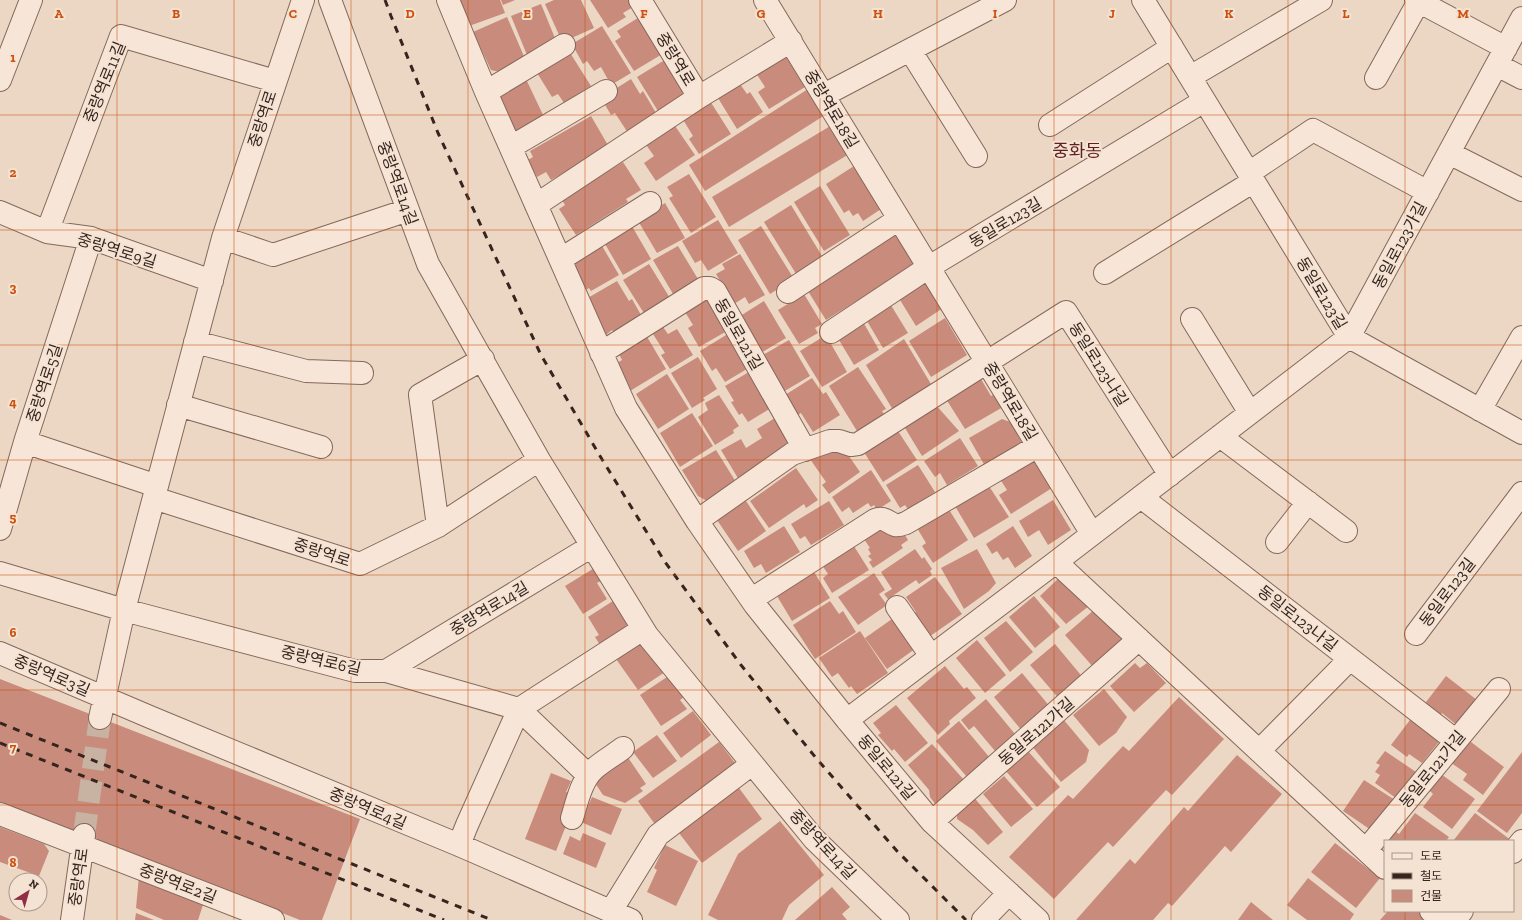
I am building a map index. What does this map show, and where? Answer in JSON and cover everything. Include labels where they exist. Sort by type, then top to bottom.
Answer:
[{"type":"street","points":[[0,80],[31,0]]},
{"type":"street","name":"중랑역로","points":[[102,707],[124,610],[223,238],[303,0]]},
{"type":"street","name":"중랑역로14길","points":[[330,0],[428,264],[539,460],[643,629],[814,839],[898,920]]},
{"type":"street","name":"동일로121길","points":[[448,0],[486,92],[626,408],[697,521],[752,599],[847,720],[932,822],[1038,920]]},
{"type":"street","name":"중랑역로","points":[[640,0],[699,97]]},
{"type":"street","points":[[824,95],[1005,0]]},
{"type":"street","name":"동일로123길","points":[[1143,0],[1349,337],[1522,433]]},
{"type":"street","points":[[1190,77],[1321,0]]},
{"type":"street","points":[[1376,78],[1417,1],[1502,56],[1522,78]]},
{"type":"street","name":"중랑역로18길","points":[[773,3],[791,41],[1092,534]]},
{"type":"street","name":"동일로123가길","points":[[1349,337],[1522,18]]},
{"type":"street","name":"중랑역로11길","points":[[47,232],[121,36],[275,81]]},
{"type":"street","points":[[536,205],[699,97],[791,41]]},
{"type":"street","points":[[486,92],[564,45]]},
{"type":"street","points":[[1050,125],[1172,47]]},
{"type":"street","points":[[910,50],[976,156]]},
{"type":"street","points":[[511,147],[606,91]]},
{"type":"street","name":"동일로123길","points":[[929,267],[1204,101]]},
{"type":"street","points":[[1105,273],[1251,177],[1312,130],[1428,192]]},
{"type":"street","points":[[1449,153],[1522,190]]},
{"type":"street","points":[[561,259],[650,204]]},
{"type":"street","points":[[223,238],[273,255],[408,210]]},
{"type":"street","name":"중랑역로9길","points":[[0,212],[47,232],[90,238],[212,281]]},
{"type":"street","points":[[788,292],[899,219]]},
{"type":"street","name":"중랑역로5길","points":[[0,529],[25,442],[90,238]]},
{"type":"street","points":[[831,332],[929,267]]},
{"type":"street","name":"동일로121길","points":[[601,353],[704,288],[710,288],[715,291],[805,450]]},
{"type":"street","name":"동일로123나길","points":[[987,362],[1066,312],[1170,475]]},
{"type":"street","points":[[1192,319],[1250,413]]},
{"type":"street","points":[[847,720],[1349,337]]},
{"type":"street","points":[[1480,410],[1522,337]]},
{"type":"street","points":[[195,342],[306,371],[362,373]]},
{"type":"street","points":[[438,526],[420,394],[483,359]]},
{"type":"street","points":[[697,521],[792,454],[830,441],[838,441],[851,445],[858,444],[987,362]]},
{"type":"street","points":[[178,405],[321,447]]},
{"type":"street","points":[[1220,436],[1346,530]]},
{"type":"street","name":"중랑역로","points":[[25,442],[155,492],[360,564],[438,526],[539,460]]},
{"type":"street","points":[[752,599],[876,520],[884,518],[896,525],[906,523],[1038,446]]},
{"type":"street","name":"동일로123길","points":[[1416,634],[1522,493]]},
{"type":"street","name":"동일로123나길","points":[[1140,497],[1455,740]]},
{"type":"street","points":[[1277,542],[1308,502]]},
{"type":"street","name":"중랑역로14길","points":[[386,670],[592,546]]},
{"type":"street","points":[[1056,562],[1384,867]]},
{"type":"street","points":[[0,573],[124,610]]},
{"type":"street","points":[[897,607],[931,656]]},
{"type":"street","name":"중랑역로6길","points":[[124,610],[355,670],[386,670],[519,710],[588,776]]},
{"type":"street","points":[[459,846],[519,710],[524,705],[643,629]]},
{"type":"street","name":"동일로121가길","points":[[932,822],[1139,639]]},
{"type":"street","name":"중랑역로3길","points":[[0,653],[102,707]]},
{"type":"street","points":[[1259,751],[1350,659]]},
{"type":"street","name":"동일로121가길","points":[[1366,850],[1455,740],[1499,689]]},
{"type":"street","name":"중랑역로4길","points":[[102,707],[459,846],[631,920]]},
{"type":"street","points":[[572,818],[580,793],[588,776],[594,769],[623,748]]},
{"type":"street","points":[[612,911],[658,835],[752,764]]},
{"type":"street","name":"중랑역로2길","points":[[0,814],[83,841],[273,920]]},
{"type":"street","name":"중랑역로","points":[[72,920],[83,841]]},
{"type":"street","points":[[1514,851],[1522,841]]},
{"type":"street","points":[[983,920],[1009,893]]},
{"type":"street","points":[[1432,912],[1441,920]]},
{"type":"street","points":[[1454,920],[1461,912]]},
{"type":"building","points":[[460,0],[500,0],[505,13],[469,26]]},
{"type":"building","points":[[501,0],[515,0],[503,5]]},
{"type":"building","points":[[554,0],[581,0],[594,28],[567,40],[560,37],[545,4]]},
{"type":"building","points":[[590,0],[635,0],[638,4],[623,13],[626,17],[608,28]]},
{"type":"building","points":[[541,4],[557,43],[527,55],[511,16]]},
{"type":"building","points":[[641,16],[664,53],[634,71],[615,41],[621,37],[617,31]]},
{"type":"building","points":[[507,17],[526,61],[500,72],[491,70],[473,32]]},
{"type":"building","points":[[602,26],[631,73],[611,85],[601,67],[594,71],[587,61],[583,64],[572,44]]},
{"type":"building","points":[[567,48],[591,86],[564,103],[558,94],[552,97],[534,68]]},
{"type":"building","points":[[785,55],[805,87],[769,109],[758,92],[765,87],[756,73]]},
{"type":"building","points":[[668,58],[690,98],[661,116],[637,77]]},
{"type":"building","points":[[525,77],[545,119],[513,134],[497,100],[504,86]]},
{"type":"building","points":[[631,79],[640,94],[643,91],[659,118],[630,136],[615,113],[611,115],[601,98]]},
{"type":"building","points":[[740,84],[747,94],[750,92],[763,112],[737,129],[718,98]]},
{"type":"building","points":[[808,89],[825,115],[705,191],[689,165]]},
{"type":"building","points":[[710,101],[731,134],[699,154],[689,139],[693,136],[682,118]]},
{"type":"building","points":[[591,116],[609,147],[551,180],[546,172],[537,177],[528,160],[533,157],[530,151]]},
{"type":"building","points":[[673,123],[695,155],[656,181],[644,163],[654,156],[644,142]]},
{"type":"building","points":[[832,125],[849,154],[729,227],[712,197]]},
{"type":"building","points":[[623,162],[641,190],[626,199],[628,202],[576,235],[559,209],[565,205],[562,200]]},
{"type":"building","points":[[854,166],[881,209],[863,221],[858,213],[853,216],[849,210],[844,213],[826,184]]},
{"type":"building","points":[[689,174],[716,217],[691,233],[669,198],[673,196],[667,187]]},
{"type":"building","points":[[820,186],[850,235],[824,251],[794,202]]},
{"type":"building","points":[[665,203],[685,238],[657,253],[637,219]]},
{"type":"building","points":[[791,205],[822,256],[809,265],[811,269],[798,277],[764,222]]},
{"type":"building","points":[[718,220],[738,253],[708,271],[701,260],[695,263],[682,241]]},
{"type":"building","points":[[629,221],[651,259],[623,275],[601,237]]},
{"type":"building","points":[[761,226],[794,279],[770,294],[738,240]]},
{"type":"building","points":[[894,232],[914,265],[826,320],[806,288]]},
{"type":"building","points":[[598,239],[619,275],[591,291],[589,288],[584,291],[565,258]]},
{"type":"building","points":[[678,246],[701,284],[676,299],[653,260]]},
{"type":"building","points":[[740,254],[765,295],[749,304],[745,297],[734,304],[716,274],[725,269],[722,264]]},
{"type":"building","points":[[649,264],[673,303],[647,318],[623,280]]},
{"type":"building","points":[[924,277],[943,308],[916,326],[897,295]]},
{"type":"building","points":[[617,281],[629,301],[632,299],[641,315],[614,333],[612,330],[606,335],[586,299]]},
{"type":"building","points":[[804,294],[822,324],[815,328],[818,333],[799,344],[778,310]]},
{"type":"building","points":[[707,299],[727,331],[699,347],[688,328],[693,325],[685,312]]},
{"type":"building","points":[[764,301],[786,338],[759,354],[737,318]]},
{"type":"building","points":[[889,302],[908,333],[883,348],[864,316]]},
{"type":"building","points":[[945,318],[967,355],[931,377],[909,341]]},
{"type":"building","points":[[862,320],[879,350],[854,365],[836,335]]},
{"type":"building","points":[[663,327],[668,334],[677,329],[693,355],[670,369],[661,355],[665,353],[653,334]]},
{"type":"building","points":[[731,332],[752,366],[725,382],[716,368],[712,371],[700,351]]},
{"type":"building","points":[[646,335],[666,369],[630,391],[614,365],[622,360],[618,352]]},
{"type":"building","points":[[826,335],[847,372],[822,387],[800,351]]},
{"type":"building","points":[[904,339],[931,384],[893,410],[866,365]]},
{"type":"building","points":[[789,340],[810,376],[783,392],[761,356]]},
{"type":"building","points":[[698,357],[717,389],[703,398],[705,400],[692,408],[671,373]]},
{"type":"building","points":[[858,367],[886,409],[882,411],[884,414],[857,431],[829,386]]},
{"type":"building","points":[[754,369],[776,405],[748,422],[742,413],[739,415],[731,402],[734,401],[725,386]]},
{"type":"building","points":[[667,374],[689,409],[658,429],[636,394]]},
{"type":"building","points":[[812,378],[823,394],[826,392],[840,415],[813,432],[801,413],[798,415],[785,395]]},
{"type":"building","points":[[981,379],[991,396],[995,394],[1003,407],[965,429],[946,399]]},
{"type":"building","points":[[719,395],[739,426],[733,430],[734,433],[715,445],[698,417],[708,410],[705,403]]},
{"type":"building","points":[[935,404],[959,431],[922,456],[902,423]]},
{"type":"building","points":[[692,413],[713,446],[680,467],[660,433]]},
{"type":"building","points":[[778,416],[796,446],[739,480],[721,450],[741,439],[746,448],[762,438],[757,429]]},
{"type":"building","points":[[1002,419],[1013,423],[1022,437],[1021,446],[985,466],[969,438]]},
{"type":"building","points":[[896,428],[917,460],[883,482],[862,449]]},
{"type":"building","points":[[960,438],[978,466],[947,485],[940,473],[935,477],[924,461]]},
{"type":"building","points":[[842,446],[860,472],[829,494],[822,485],[826,482],[810,459]]},
{"type":"building","points":[[716,450],[736,482],[707,501],[698,496],[682,470]]},
{"type":"building","points":[[1033,459],[1052,488],[1011,514],[999,495],[1007,490],[1000,479]]},
{"type":"building","points":[[918,465],[935,492],[908,509],[905,505],[900,508],[886,485]]},
{"type":"building","points":[[796,468],[818,500],[806,508],[804,504],[769,528],[750,501]]},
{"type":"building","points":[[871,470],[891,501],[877,510],[874,505],[871,507],[868,503],[853,513],[849,507],[842,512],[832,497]]},
{"type":"building","points":[[987,483],[1009,517],[974,538],[955,506]]},
{"type":"building","points":[[1053,500],[1071,530],[1048,545],[1039,530],[1028,537],[1019,521]]},
{"type":"building","points":[[746,501],[766,531],[738,551],[717,520]]},
{"type":"building","points":[[829,501],[844,525],[811,545],[805,536],[800,539],[791,524]]},
{"type":"building","points":[[948,508],[968,540],[933,563],[922,546],[926,543],[917,528]]},
{"type":"building","points":[[886,525],[894,537],[903,532],[908,540],[901,545],[903,548],[873,568],[869,562],[872,560],[868,556],[871,554],[868,549],[870,548],[864,539]]},
{"type":"building","points":[[784,526],[800,552],[766,573],[761,564],[754,568],[744,551]]},
{"type":"building","points":[[1013,526],[1032,556],[1015,568],[1008,557],[1003,560],[997,551],[992,554],[986,544]]},
{"type":"building","points":[[852,543],[869,570],[832,593],[823,578],[828,574],[820,562]]},
{"type":"building","points":[[915,549],[922,559],[924,557],[932,569],[930,571],[932,575],[919,584],[916,580],[888,599],[884,594],[892,589],[881,572]]},
{"type":"building","points":[[977,549],[996,583],[989,591],[964,609],[941,568]]},
{"type":"building","points":[[596,567],[604,579],[597,583],[607,599],[583,614],[565,586]]},
{"type":"building","points":[[811,567],[830,598],[792,621],[774,591]]},
{"type":"building","points":[[874,573],[885,590],[879,594],[887,605],[858,625],[838,597]]},
{"type":"building","points":[[1062,575],[1089,606],[1066,624],[1040,596]]},
{"type":"building","points":[[935,577],[962,614],[923,641],[906,619],[916,612],[906,597]]},
{"type":"building","points":[[1034,596],[1060,627],[1035,648],[1009,617]]},
{"type":"building","points":[[616,599],[636,624],[602,648],[595,637],[599,635],[588,617]]},
{"type":"building","points":[[830,601],[839,614],[843,611],[856,632],[815,659],[793,625]]},
{"type":"building","points":[[1095,609],[1128,638],[1094,668],[1065,635]]},
{"type":"building","points":[[892,619],[919,646],[887,669],[865,638]]},
{"type":"building","points":[[1006,621],[1033,652],[1010,672],[984,638]]},
{"type":"building","points":[[860,631],[888,673],[857,694],[851,686],[849,688],[838,673],[832,677],[819,658]]},
{"type":"building","points":[[643,640],[665,672],[638,690],[616,659]]},
{"type":"building","points":[[977,640],[1006,675],[985,693],[956,658]]},
{"type":"building","points":[[1055,644],[1085,680],[1061,701],[1030,665]]},
{"type":"building","points":[[1135,663],[1140,668],[1147,663],[1166,683],[1134,712],[1110,686]]},
{"type":"building","points":[[945,666],[964,689],[967,687],[976,698],[949,721],[950,724],[938,735],[907,698]]},
{"type":"building","points":[[1022,673],[1051,708],[1023,732],[994,697]]},
{"type":"building","points":[[670,675],[684,697],[680,700],[687,709],[661,726],[640,695]]},
{"type":"building","points":[[1446,676],[1477,700],[1458,726],[1442,713],[1439,718],[1423,706]]},
{"type":"building","points":[[0,679],[360,819],[322,920],[300,920],[0,802]]},
{"type":"building","points":[[1104,689],[1127,717],[1116,733],[1099,746],[1073,715]]},
{"type":"building","points":[[1179,697],[1224,739],[1172,795],[1166,790],[1113,847],[1108,842],[1054,899],[1009,857],[1068,795],[1073,799],[1123,746],[1129,751]]},
{"type":"building","points":[[986,699],[1015,734],[995,751],[974,726],[969,730],[961,720]]},
{"type":"building","points":[[896,705],[928,743],[905,762],[894,749],[892,751],[878,735],[881,733],[873,723]]},
{"type":"building","points":[[693,711],[711,735],[681,758],[663,733]]},
{"type":"building","points":[[1413,716],[1442,738],[1422,763],[1409,754],[1407,757],[1391,745]]},
{"type":"building","points":[[1063,719],[1089,750],[1086,762],[1061,782],[1031,745]]},
{"type":"building","points":[[959,721],[990,758],[967,777],[936,741]]},
{"type":"building","points":[[657,735],[677,761],[653,778],[633,752]]},
{"type":"building","points":[[1467,739],[1504,767],[1483,795],[1463,780],[1467,774],[1450,762]]},
{"type":"building","points":[[719,742],[738,767],[657,827],[638,801]]},
{"type":"building","points":[[932,744],[964,780],[936,805],[930,797],[929,790],[908,765]]},
{"type":"building","points":[[1027,750],[1060,787],[1037,807],[1005,770]]},
{"type":"building","points":[[1385,751],[1419,774],[1400,801],[1375,783],[1380,775],[1375,772],[1380,765],[1376,763]]},
{"type":"building","points":[[1522,752],[1522,813],[1507,833],[1477,811]]},
{"type":"building","points":[[1237,755],[1282,794],[1231,852],[1225,846],[1172,906],[1168,903],[1153,920],[1076,920],[1130,859],[1135,864],[1184,807],[1188,811]]},
{"type":"building","points":[[627,756],[646,784],[640,788],[643,791],[625,803],[603,795],[593,780]]},
{"type":"building","points":[[551,773],[571,781],[566,792],[574,796],[569,818],[556,851],[525,839]]},
{"type":"building","points":[[1441,774],[1475,799],[1452,829],[1423,807],[1433,794],[1429,790]]},
{"type":"building","points":[[1004,776],[1033,809],[1011,827],[983,794]]},
{"type":"building","points":[[1364,780],[1398,802],[1371,830],[1343,811]]},
{"type":"building","points":[[739,788],[762,819],[702,863],[679,833]]},
{"type":"building","points":[[972,795],[1003,832],[988,845],[973,830],[957,819],[957,808]]},
{"type":"building","points":[[592,797],[622,809],[611,835],[581,822]]},
{"type":"building","points":[[1415,813],[1449,837],[1447,840],[1390,840],[1395,831],[1399,834]]},
{"type":"building","points":[[1475,813],[1511,840],[1454,840]]},
{"type":"building","points":[[780,821],[824,875],[789,905],[782,920],[718,920],[708,915],[738,854]]},
{"type":"building","points":[[0,827],[44,844],[49,851],[41,872],[28,872],[0,862]]},
{"type":"building","points":[[583,833],[606,843],[596,868],[563,854],[570,836],[580,841]]},
{"type":"building","points":[[1335,843],[1380,878],[1356,908],[1311,872]]},
{"type":"building","points":[[665,845],[698,861],[676,906],[647,892],[657,870],[654,868]]},
{"type":"building","points":[[139,876],[205,899],[198,920],[164,920],[136,908]]},
{"type":"building","points":[[1308,878],[1354,914],[1350,920],[1307,920],[1287,905]]},
{"type":"building","points":[[832,887],[850,907],[842,914],[847,920],[795,920]]},
{"type":"building","points":[[1251,902],[1273,920],[1238,920]]},
{"type":"building","points":[[1387,912],[1423,912],[1433,920],[1380,920]]},
{"type":"building","points":[[136,913],[154,920],[135,920]]},
{"type":"building","points":[[0,915],[12,920],[0,920]]},
{"type":"tunnel","points":[[84,835],[100,718]]},
{"type":"railway","points":[[385,0],[438,133],[541,355],[600,456],[665,562],[741,665],[816,758],[897,851],[966,920]]},
{"type":"railway","points":[[0,723],[492,920]]},
{"type":"railway","points":[[0,743],[444,920]]},
{"type":"district","name":"중화동","points":[[1077,151]]}]
